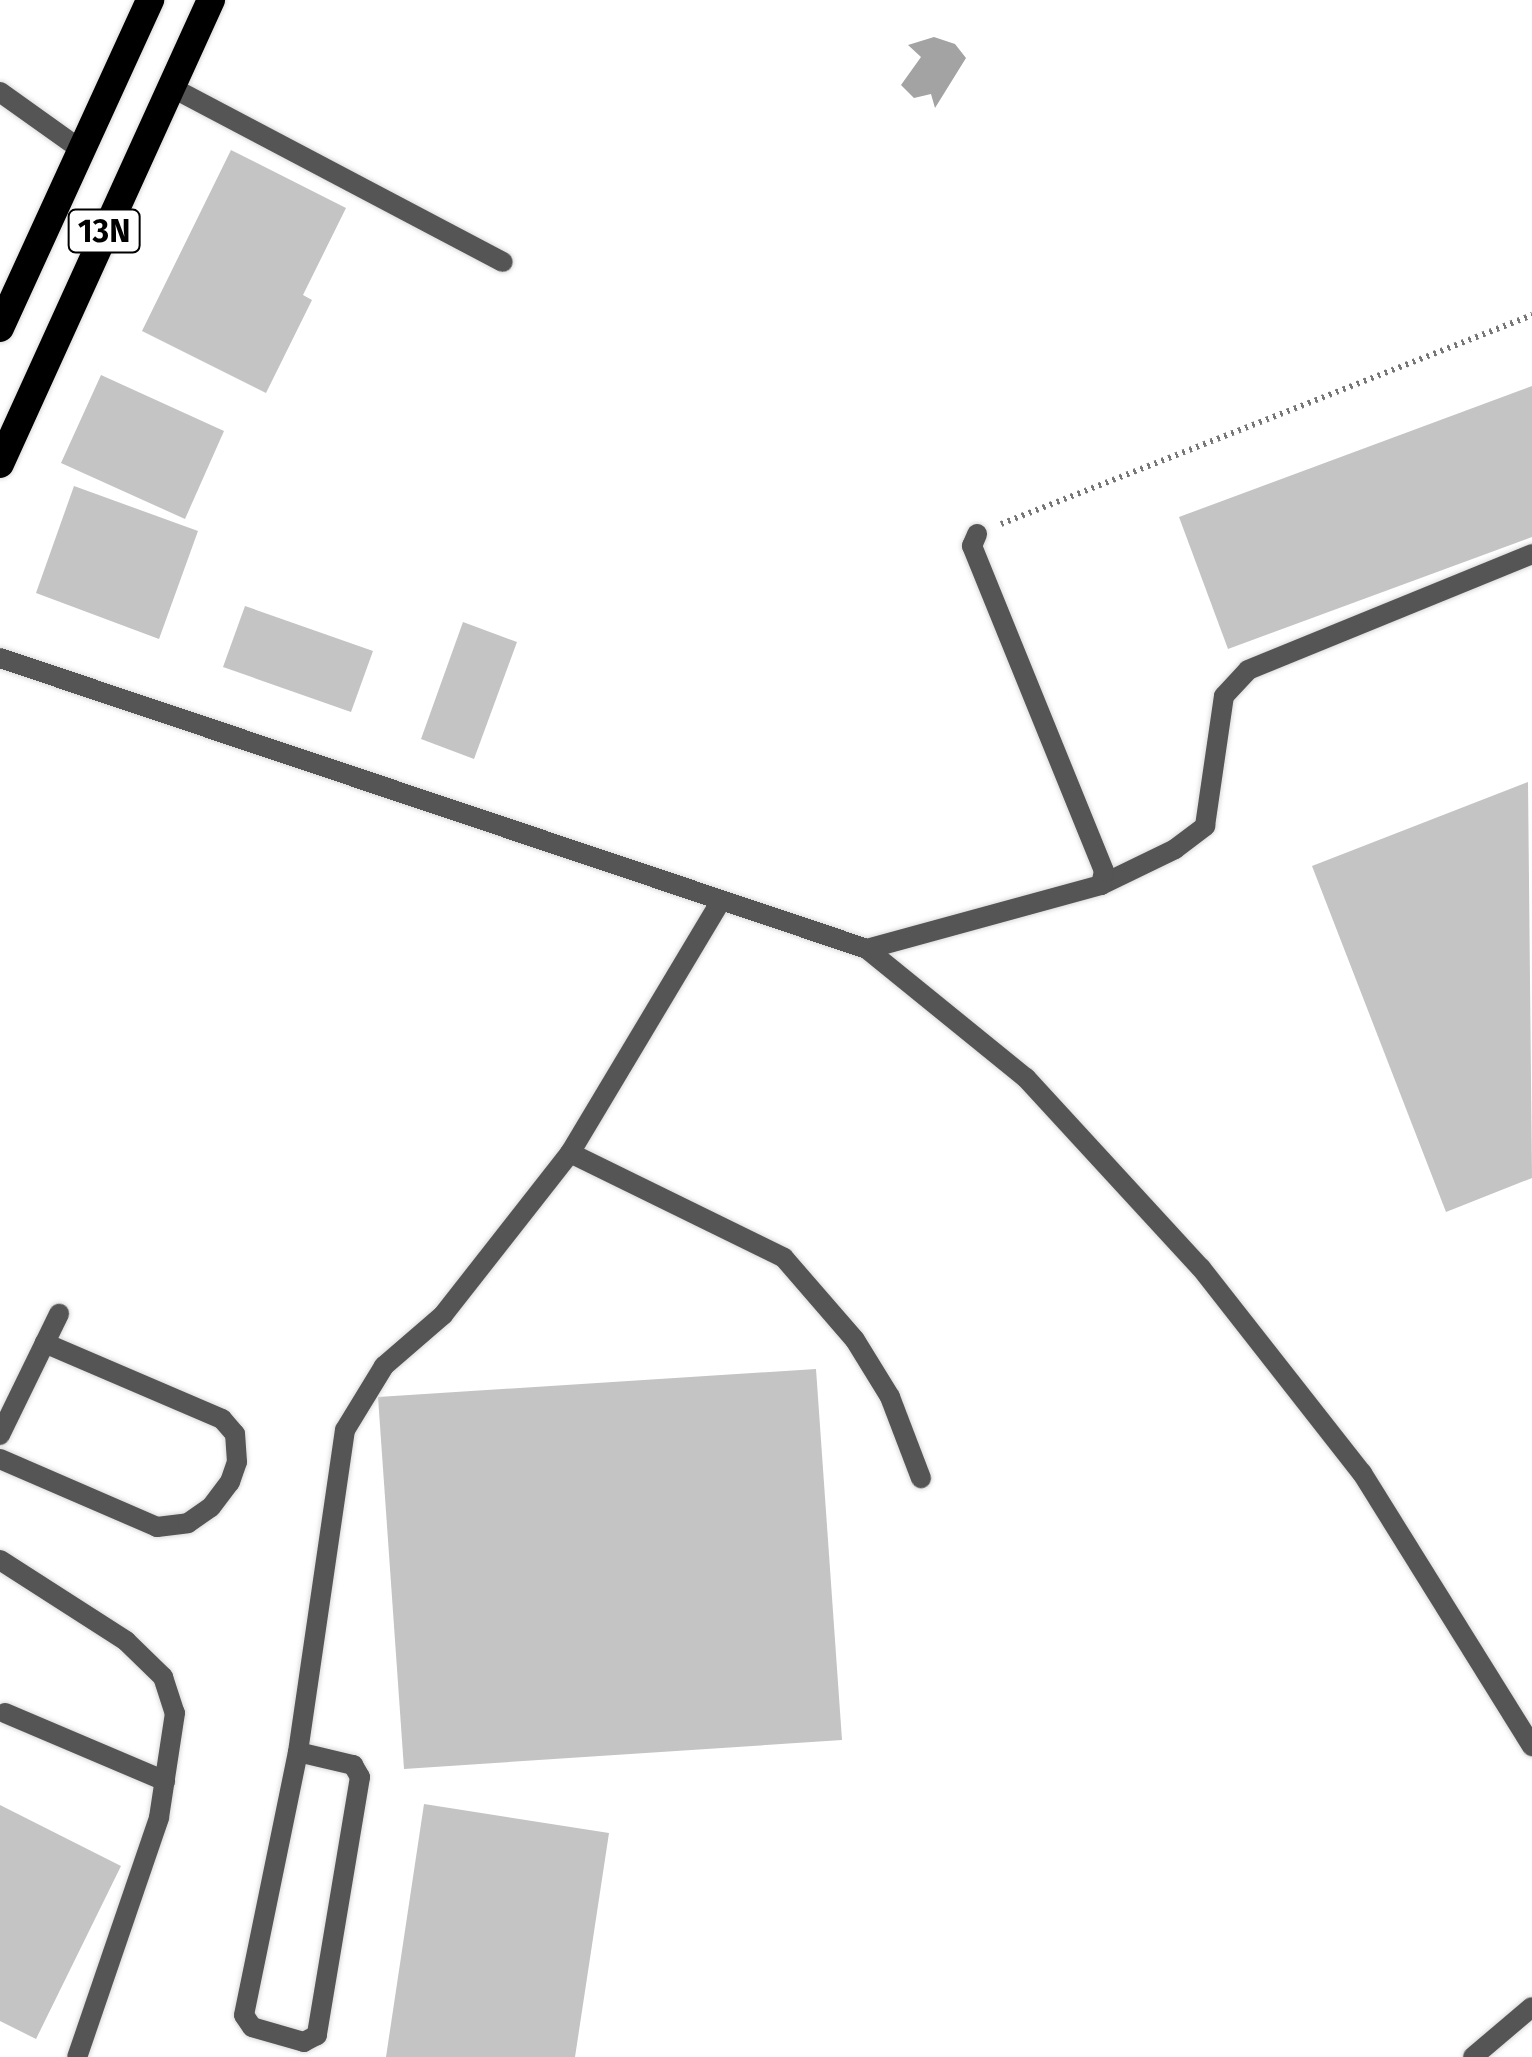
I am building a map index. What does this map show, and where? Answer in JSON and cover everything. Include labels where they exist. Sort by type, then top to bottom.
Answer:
[{"type":"highway","name":"13N","points":[[0,328],[150,0]]},
{"type":"highway","name":"13N","points":[[0,464],[212,0]]},
{"type":"street","points":[[170,88],[503,262]]},
{"type":"street","points":[[0,92],[80,149]]},
{"type":"street","points":[[977,534],[972,546],[1104,871],[1100,885]]},
{"type":"street","points":[[868,949],[1100,885],[1175,850],[1204,826],[1224,696],[1248,670],[1532,554]]},
{"type":"street","points":[[0,658],[868,949],[1026,1078],[1200,1268],[1362,1473],[1530,1736]]},
{"type":"street","points":[[298,1752],[353,1765],[360,1777],[316,2034],[304,2042],[252,2027],[244,2016],[298,1752],[345,1430],[384,1366],[443,1314],[570,1153],[722,901]]},
{"type":"street","points":[[570,1153],[784,1258],[856,1340],[890,1397],[920,1478]]},
{"type":"street","points":[[0,1436],[59,1314]]},
{"type":"street","points":[[0,1459],[157,1526],[188,1522],[211,1508],[238,1462],[235,1434],[206,1408],[45,1343]]},
{"type":"street","points":[[0,1560],[126,1641],[163,1677],[175,1713],[164,1781],[113,1963],[77,2057]]},
{"type":"street","points":[[5,1713],[164,1781]]},
{"type":"street","points":[[1473,2057],[1532,2007]]},
{"type":"path","points":[[977,534],[1532,315]]},
{"type":"shaded area","points":[[934,37],[955,44],[966,58],[935,108],[931,94],[914,98],[901,85],[921,57],[908,45]]},
{"type":"building","points":[[231,150],[346,208],[303,295],[312,300],[266,393],[142,331]]},
{"type":"building","points":[[101,375],[224,431],[185,519],[61,463]]},
{"type":"building","points":[[1532,386],[1532,537],[1228,649],[1179,517]]},
{"type":"building","points":[[74,486],[198,531],[159,639],[36,593]]},
{"type":"building","points":[[245,606],[373,651],[351,712],[223,667]]},
{"type":"building","points":[[463,622],[517,642],[474,759],[421,739]]},
{"type":"building","points":[[1528,782],[1532,1178],[1446,1212],[1312,866]]},
{"type":"building","points":[[816,1369],[842,1740],[404,1769],[378,1397]]},
{"type":"building","points":[[424,1804],[609,1833],[575,2057],[386,2057]]},
{"type":"building","points":[[0,1805],[121,1866],[36,2039],[0,2021]]}]
